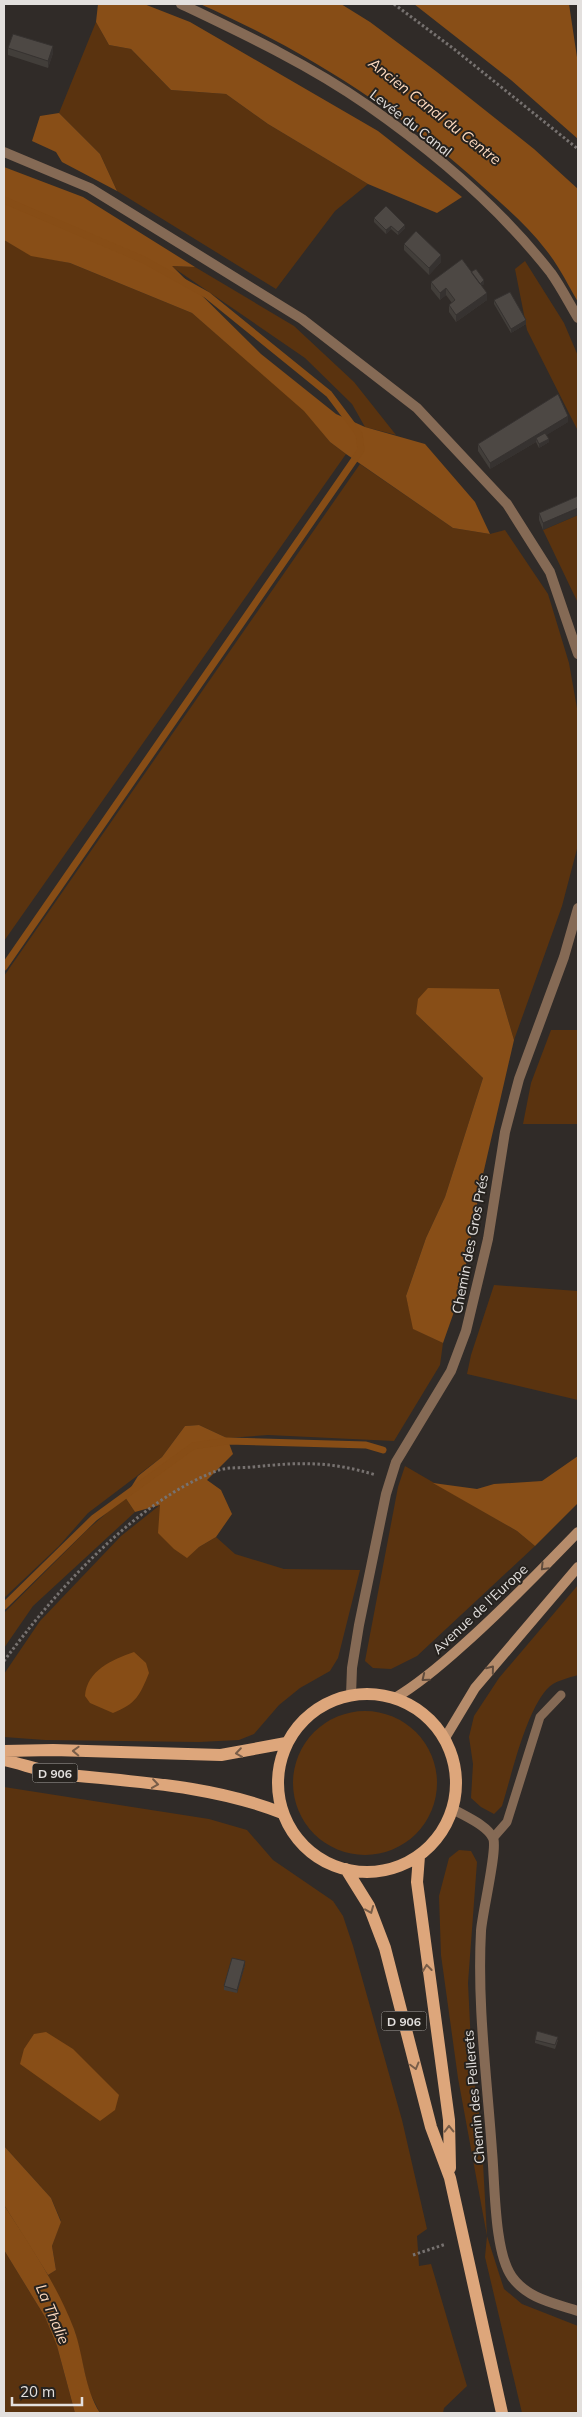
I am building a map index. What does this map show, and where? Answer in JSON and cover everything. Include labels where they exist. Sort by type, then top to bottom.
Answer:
[{"type":"main road","name":"Avenue de l'Europe","points":[[395,1698],[413,1688],[504,1609],[578,1532]]},
{"type":"main road","points":[[445,1738],[475,1688],[578,1567]]},
{"type":"main road","points":[[379,1694],[395,1698],[426,1715],[445,1738],[455,1769],[453,1809],[440,1835],[419,1856],[390,1870],[359,1872],[327,1864],[300,1843],[282,1813],[277,1780],[286,1743],[318,1708],[351,1695],[379,1694]]},
{"type":"main road","name":"D 906","points":[[4,1751],[54,1750],[222,1755],[286,1743]]},
{"type":"main road","name":"D 906","points":[[4,1760],[58,1773],[107,1777],[226,1796],[259,1804],[282,1813]]},
{"type":"main road","name":"D 906","points":[[419,1856],[417,1882],[449,2120],[450,2178]]},
{"type":"main road","name":"D 906","points":[[346,1869],[369,1906],[385,1948],[431,2127],[450,2178],[502,2413]]},
{"type":"street","name":"Levée du Canal","points":[[181,4],[306,68],[366,104],[414,139],[517,233],[552,275],[578,318]]},
{"type":"street","points":[[4,152],[90,188],[251,287],[302,319],[417,408],[507,504],[550,572],[578,654]]},
{"type":"street","name":"Chemin des Gros Prés","points":[[351,1695],[352,1668],[359,1625],[396,1462],[451,1371],[466,1331],[486,1248],[505,1132],[520,1079],[564,957],[578,908]]},
{"type":"street","points":[[453,1809],[485,1829],[493,1838]]},
{"type":"street","name":"Chemin des Pellerets","points":[[493,1838],[494,1851],[486,1891],[481,1932],[481,2028],[496,2208],[503,2252],[511,2276],[523,2291],[542,2300],[578,2311]]},
{"type":"lane","points":[[493,1838],[507,1822],[540,1717],[561,1695]]},
{"type":"path","points":[[394,4],[454,49],[578,149]]},
{"type":"path","points":[[4,1661],[35,1618],[120,1532],[165,1496],[220,1470],[307,1462],[351,1468],[391,1480]]},
{"type":"path","points":[[413,2255],[464,2238]]},
{"type":"shaded area","points":[[98,4],[144,4],[190,22],[378,131],[462,197],[437,213],[368,184],[268,124],[226,94],[171,90],[131,49],[109,45],[96,22]]},
{"type":"shaded area","points":[[414,4],[569,4],[578,64],[578,139],[511,80]]},
{"type":"shaded area","points":[[96,22],[109,45],[131,49],[171,90],[226,94],[268,124],[368,184],[335,211],[276,289],[117,191],[100,154],[59,113]]},
{"type":"shaded area","points":[[59,113],[100,154],[117,191],[62,162],[56,152],[32,141],[40,116]]},
{"type":"shaded area","points":[[4,167],[83,197],[195,267],[172,266],[261,354],[336,414],[365,427],[425,444],[475,502],[490,534],[453,528],[346,454],[330,442],[304,411],[192,313],[70,263],[31,256],[4,240]]},
{"type":"shaded area","points":[[4,240],[31,255],[70,263],[192,313],[305,411],[330,442],[346,454],[4,941]]},
{"type":"shaded area","points":[[525,261],[564,323],[578,356],[578,431],[527,330],[515,269]]},
{"type":"shaded area","points":[[171,266],[195,267],[294,326],[354,382],[396,435],[365,427],[352,404],[305,358]]},
{"type":"shaded area","points":[[360,464],[453,528],[490,534],[505,530],[548,594],[569,663],[578,714],[578,845],[562,906],[514,1040],[499,989],[416,1014],[483,1078],[445,1197],[426,1238],[406,1296],[414,1329],[443,1343],[440,1365],[394,1441],[268,1435],[227,1438],[199,1425],[185,1426],[162,1457],[88,1513],[59,1546],[4,1598],[4,976]]},
{"type":"shaded area","points":[[578,515],[578,603],[543,530]]},
{"type":"shaded area","points":[[428,988],[499,989],[514,1040],[481,1183],[461,1292],[443,1343],[413,1329],[406,1296],[426,1238],[445,1197],[483,1078],[416,1014],[418,999]]},
{"type":"shaded area","points":[[551,1030],[578,1030],[578,1124],[523,1124],[531,1083]]},
{"type":"shaded area","points":[[494,1285],[578,1291],[578,1400],[467,1374],[471,1355]]},
{"type":"shaded area","points":[[199,1425],[227,1438],[233,1454],[207,1480],[221,1490],[232,1514],[216,1537],[199,1547],[187,1558],[174,1549],[158,1533],[160,1505],[135,1512],[125,1497],[138,1476],[162,1457],[185,1426]]},
{"type":"shaded area","points":[[578,1456],[578,1503],[535,1546],[517,1531],[433,1483],[477,1489],[494,1484],[542,1481]]},
{"type":"shaded area","points":[[405,1466],[517,1531],[535,1546],[417,1656],[391,1669],[373,1668],[365,1661],[398,1487]]},
{"type":"shaded area","points":[[125,1497],[135,1512],[33,1606],[4,1648],[4,1613],[86,1531]]},
{"type":"shaded area","points":[[160,1505],[187,1557],[216,1537],[235,1554],[284,1569],[360,1570],[338,1658],[330,1671],[300,1688],[279,1705],[254,1734],[239,1740],[199,1742],[45,1740],[4,1737],[4,1674],[40,1621],[121,1536]]},
{"type":"shaded area","points":[[578,1585],[578,1675],[553,1684],[539,1700],[520,1745],[502,1806],[494,1814],[481,1807],[471,1798],[473,1764],[469,1737],[474,1716],[499,1678]]},
{"type":"shaded area","points":[[365,1711],[379,1712],[393,1717],[405,1723],[416,1732],[425,1743],[431,1755],[436,1769],[436,1797],[431,1811],[425,1823],[416,1834],[405,1843],[393,1849],[379,1854],[365,1855],[351,1854],[337,1849],[325,1843],[314,1834],[305,1823],[299,1811],[294,1797],[293,1783],[294,1769],[299,1755],[305,1743],[314,1732],[325,1723],[337,1717],[351,1712]]},
{"type":"shaded area","points":[[4,1787],[209,1819],[247,1830],[273,1860],[333,1901],[343,1916],[353,1946],[402,2120],[427,2229],[417,2236],[419,2266],[431,2264],[467,2386],[444,2408],[443,2413],[100,2413],[89,2391],[75,2332],[48,2275],[56,2270],[52,2246],[61,2221],[51,2198],[4,2146]]},
{"type":"shaded area","points":[[459,1850],[471,1851],[477,1862],[468,1983],[472,2065],[481,2126],[487,2236],[458,2078],[441,1955],[439,1896],[449,1858]]},
{"type":"shaded area","points":[[46,2032],[73,2049],[119,2095],[115,2110],[100,2121],[20,2064],[24,2049],[34,2034]]},
{"type":"shaded area","points":[[4,2146],[51,2198],[61,2222],[52,2246],[56,2270],[48,2275],[4,2205]]},
{"type":"shaded area","points":[[487,2236],[504,2289],[522,2304],[578,2326],[578,2413],[522,2413],[485,2257]]},
{"type":"shaded area","points":[[4,2250],[45,2317],[57,2346],[75,2413],[4,2413]]},
{"type":"water","name":"Ancien Canal du Centre","points":[[200,4],[341,4],[370,22],[437,72],[534,149],[578,189],[578,302],[555,262],[532,233],[450,158],[348,83],[275,41]]},
{"type":"water","points":[[134,1652],[146,1663],[149,1673],[136,1698],[121,1710],[113,1713],[90,1703],[85,1696],[90,1679],[102,1667]]},
{"type":"water","name":"La Thalie","points":[[4,2205],[60,2297],[74,2329],[87,2383],[100,2413],[75,2413],[57,2346],[45,2317],[4,2250]]},
{"type":"building","points":[[13,34],[53,46],[48,61],[8,48]]},
{"type":"building","points":[[386,206],[405,225],[398,232],[391,226],[386,230],[374,218]]},
{"type":"building","points":[[416,231],[441,255],[429,268],[404,244]]},
{"type":"building","points":[[462,259],[487,293],[456,315],[449,305],[455,300],[446,288],[440,293],[431,282]]},
{"type":"building","points":[[476,269],[484,280],[480,284],[471,272]]},
{"type":"building","points":[[510,292],[526,320],[511,329],[494,300]]},
{"type":"building","points":[[558,394],[568,416],[490,463],[478,444]]},
{"type":"building","points":[[545,433],[549,439],[539,444],[536,438]]},
{"type":"building","points":[[578,496],[578,508],[543,523],[539,513]]},
{"type":"building","points":[[232,1958],[245,1961],[237,1990],[224,1986]]},
{"type":"building","points":[[537,2031],[558,2037],[555,2045],[535,2040]]},
{"type":"waterway","points":[[4,200],[144,260],[207,295],[329,394],[359,434],[361,450],[4,967]]},
{"type":"waterway","points":[[4,1606],[94,1518],[193,1446],[227,1441],[366,1445],[383,1450]]}]
